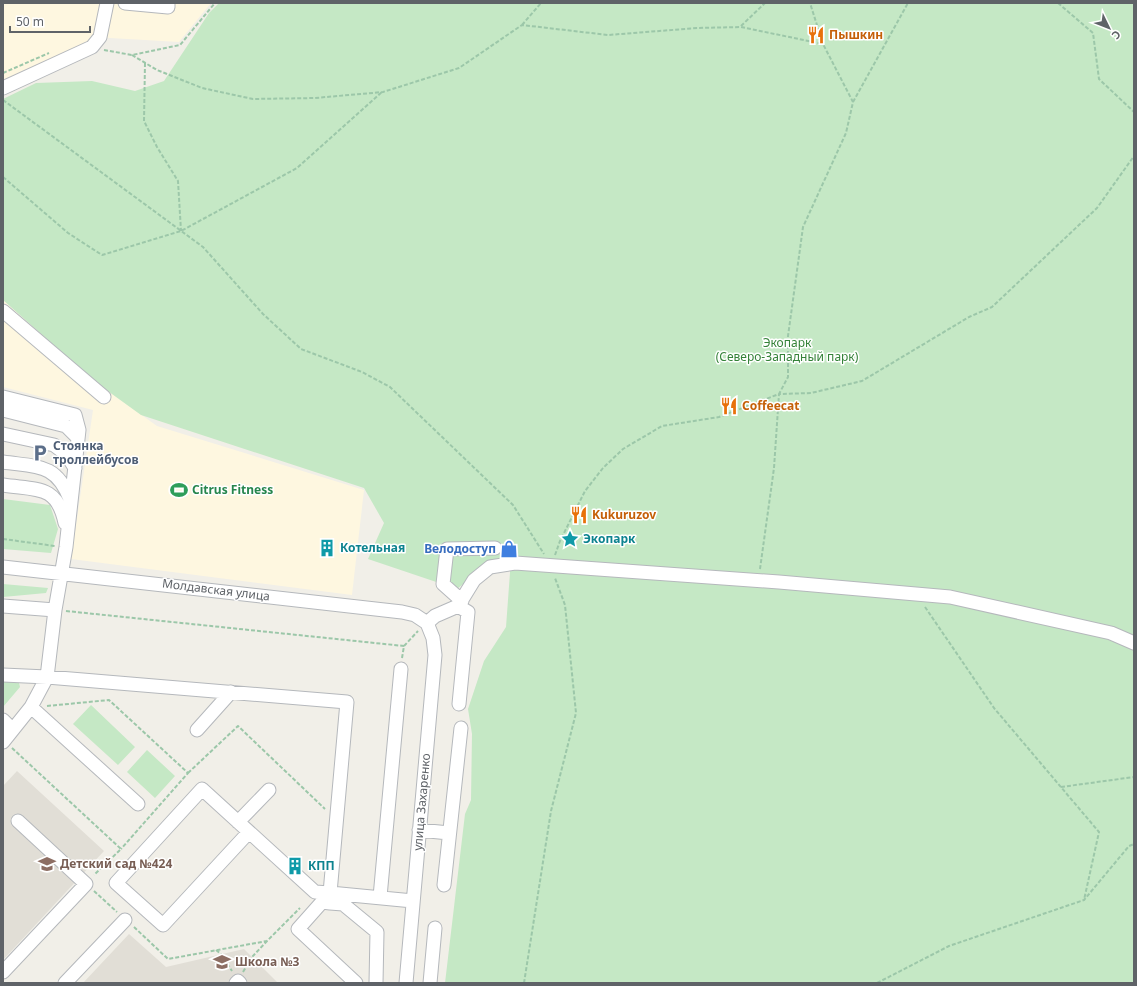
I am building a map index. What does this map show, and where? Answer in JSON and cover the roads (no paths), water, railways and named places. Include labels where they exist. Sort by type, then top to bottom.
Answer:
[{"type":"street","points":[[3,88],[92,47],[100,37],[107,3]]},
{"type":"street","points":[[125,3],[168,7],[168,3]]},
{"type":"street","points":[[3,311],[104,397]]},
{"type":"street","points":[[3,397],[75,415],[79,430],[66,548],[55,610],[47,677],[31,707],[8,725],[3,741]]},
{"type":"street","points":[[3,410],[66,426],[78,438]]},
{"type":"street","points":[[3,434],[54,445],[66,454],[74,468]]},
{"type":"street","points":[[3,462],[47,469],[62,481],[71,501]]},
{"type":"street","points":[[3,485],[46,491],[56,498],[62,509],[67,533]]},
{"type":"street","points":[[459,704],[468,612],[443,584],[448,549],[495,548]]},
{"type":"street","points":[[427,623],[435,616],[460,603],[474,580],[490,567],[515,563],[758,580],[950,598],[1111,633],[1134,642]]},
{"type":"street","name":"Молдавская улица","points":[[3,567],[402,612],[415,615],[427,623]]},
{"type":"street","points":[[3,606],[55,610]]},
{"type":"street","name":"улица Захаренко","points":[[406,983],[435,655],[433,638],[427,623]]},
{"type":"street","points":[[380,897],[401,669]]},
{"type":"street","points":[[3,675],[47,677],[347,702],[330,898]]},
{"type":"street","points":[[197,730],[231,692]]},
{"type":"street","points":[[31,707],[138,804]]},
{"type":"street","points":[[444,885],[461,728]]},
{"type":"street","points":[[249,832],[163,925],[116,883],[202,789],[315,892],[343,904],[377,932],[376,983]]},
{"type":"street","points":[[238,822],[269,790]]},
{"type":"street","points":[[3,972],[86,884],[18,821]]},
{"type":"street","points":[[419,830],[449,833]]},
{"type":"street","points":[[356,983],[298,929],[322,902],[330,898],[380,897],[413,900]]},
{"type":"street","points":[[65,983],[125,920]]},
{"type":"street","points":[[430,983],[436,928]]},
{"type":"place","name":"Пышкин","points":[[816,35]]},
{"type":"place","name":"Coffeecat","points":[[729,406]]},
{"type":"place","name":"Стоянка троллейбусов","points":[[40,453]]},
{"type":"place","name":"Citrus Fitness","points":[[179,490]]},
{"type":"place","name":"Kukuruzov","points":[[579,515]]},
{"type":"place","name":"Экопарк","points":[[570,539]]},
{"type":"place","name":"Котельная","points":[[327,548]]},
{"type":"place","name":"Велодоступ","points":[[509,549]]},
{"type":"place","name":"Детский сад №424","points":[[47,864]]},
{"type":"place","name":"КПП","points":[[295,866]]},
{"type":"place","name":"Школа №3","points":[[222,962]]},
{"type":"park label","name":"Экопарк (Северо-Западный парк)","points":[[787,350]]}]
